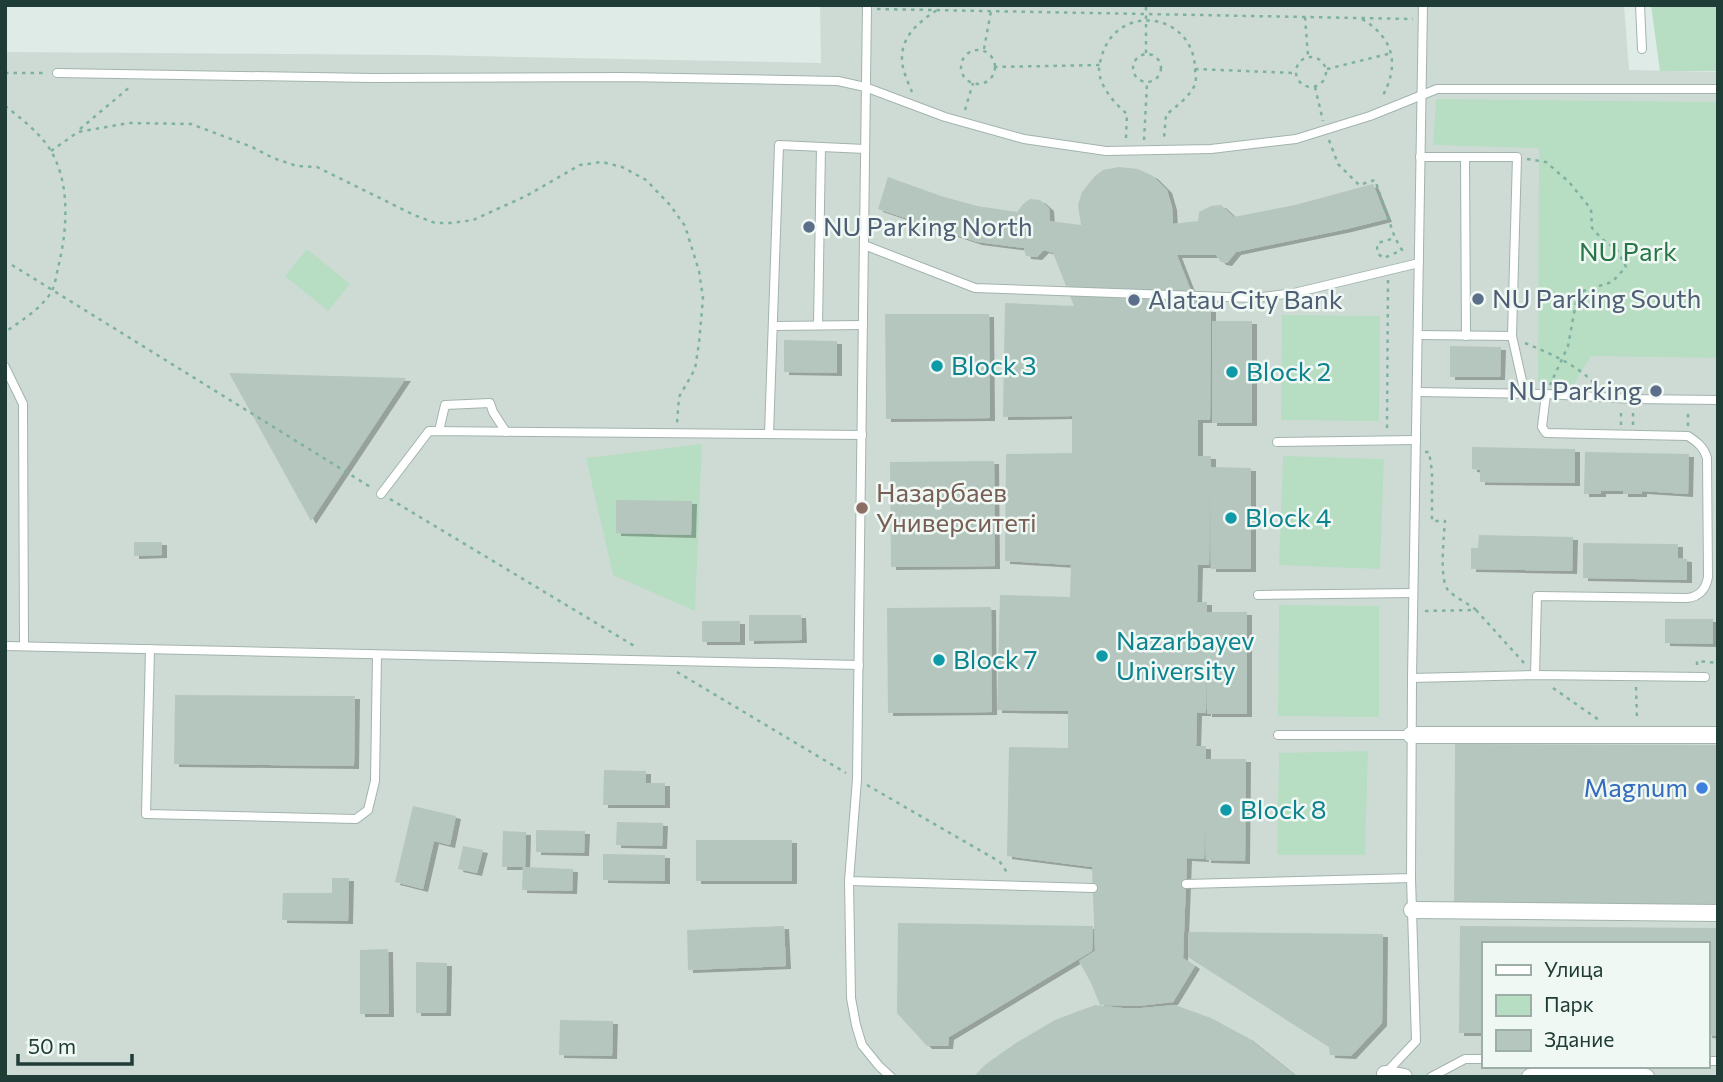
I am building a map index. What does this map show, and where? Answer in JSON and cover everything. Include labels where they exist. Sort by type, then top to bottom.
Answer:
[{"type":"street","points":[[1411,735],[1718,736]]},
{"type":"street","points":[[1412,910],[1718,913]]},
{"type":"street","points":[[1384,1075],[1404,1077]]},
{"type":"street","points":[[1530,1077],[1646,1077]]},
{"type":"lane","points":[[1384,1075],[1416,1041],[1411,878],[1411,735],[1423,5]]},
{"type":"lane","points":[[1640,5],[1642,49]]},
{"type":"lane","points":[[867,7],[857,779],[849,881],[852,998],[856,1025],[862,1045],[891,1077]]},
{"type":"lane","points":[[57,73],[838,81],[866,87],[961,122],[1024,139],[1105,151],[1211,149],[1296,139],[1370,117],[1437,89],[1718,89]]},
{"type":"lane","points":[[769,434],[779,145],[865,149]]},
{"type":"lane","points":[[818,325],[821,147]]},
{"type":"lane","points":[[1420,157],[1517,157],[1512,337],[1525,394]]},
{"type":"lane","points":[[1465,157],[1466,336]]},
{"type":"lane","points":[[864,245],[975,288],[1254,299],[1294,293],[1419,262]]},
{"type":"lane","points":[[773,326],[863,325]]},
{"type":"lane","points":[[1418,335],[1512,337]]},
{"type":"lane","points":[[5,367],[23,404],[24,646]]},
{"type":"lane","points":[[1417,393],[1718,400]]},
{"type":"lane","points":[[1535,675],[1537,596],[1687,598],[1699,594],[1708,577],[1705,451],[1688,436],[1546,433],[1542,427],[1546,394]]},
{"type":"lane","points":[[439,431],[445,405],[490,402],[506,432]]},
{"type":"lane","points":[[381,494],[429,431],[862,435]]},
{"type":"lane","points":[[1277,442],[1416,440]]},
{"type":"lane","points":[[1258,595],[1413,593]]},
{"type":"lane","points":[[5,646],[859,665]]},
{"type":"lane","points":[[150,649],[146,814],[356,819],[368,810],[375,781],[377,655]]},
{"type":"lane","points":[[1412,678],[1535,675],[1705,677]]},
{"type":"lane","points":[[1278,735],[1411,735]]},
{"type":"lane","points":[[1186,884],[1411,878]]},
{"type":"lane","points":[[849,881],[1093,888]]},
{"type":"lane","points":[[1431,1077],[1465,1059],[1482,1059]]},
{"type":"path","points":[[1146,5],[1146,53]]},
{"type":"path","points":[[867,7],[1423,20]]},
{"type":"path","points":[[918,107],[902,60],[904,47],[912,31],[924,18],[937,10]]},
{"type":"path","points":[[984,51],[991,11]]},
{"type":"path","points":[[1305,17],[1308,56]]},
{"type":"path","points":[[1360,18],[1378,30],[1392,53],[1390,82],[1370,117]]},
{"type":"path","points":[[1125,150],[1127,114],[1112,102],[1098,71],[1103,49],[1113,33],[1130,23],[1146,20],[1163,21],[1172,27],[1188,41],[1195,60],[1196,84],[1186,98],[1166,115],[1164,150]]},
{"type":"path","points":[[972,51],[984,51],[993,58],[994,67],[989,80],[978,85],[966,80],[960,70],[962,58],[972,51]]},
{"type":"path","points":[[1146,53],[1154,55],[1160,62],[1161,71],[1156,79],[1147,82],[1139,80],[1133,73],[1132,64],[1137,56],[1146,53]]},
{"type":"path","points":[[1326,70],[1392,53]]},
{"type":"path","points":[[1308,56],[1318,58],[1326,65],[1326,70],[1327,76],[1320,85],[1310,88],[1300,83],[1295,73],[1298,62],[1308,56]]},
{"type":"path","points":[[994,67],[1100,65]]},
{"type":"path","points":[[1195,69],[1295,73]]},
{"type":"path","points":[[5,73],[57,73]]},
{"type":"path","points":[[51,151],[78,132],[145,75]]},
{"type":"path","points":[[1143,150],[1147,82]]},
{"type":"path","points":[[961,122],[973,83]]},
{"type":"path","points":[[1315,87],[1325,130],[1338,164],[1359,185],[1376,180],[1395,238],[1402,250],[1384,258],[1378,254],[1378,243],[1395,238]]},
{"type":"path","points":[[5,106],[27,124],[51,151],[61,174],[66,208],[62,253],[53,291],[43,303],[5,332]]},
{"type":"path","points":[[78,132],[129,123],[191,124],[252,147],[273,158],[297,166],[317,167],[435,223],[473,220],[526,196],[580,164],[601,162],[622,167],[646,180],[670,205],[685,226],[699,271],[703,298],[699,343],[695,369],[679,397],[677,433]]},
{"type":"path","points":[[1517,157],[1546,162],[1569,181],[1591,209],[1592,228],[1617,250],[1626,267],[1612,282],[1580,292],[1568,346],[1546,394]]},
{"type":"path","points":[[12,265],[381,494],[636,648]]},
{"type":"path","points":[[1387,440],[1387,312],[1390,269]]},
{"type":"path","points":[[1512,337],[1562,359],[1587,375],[1606,396]]},
{"type":"path","points":[[1621,398],[1621,435]]},
{"type":"path","points":[[1633,398],[1633,435]]},
{"type":"path","points":[[1688,400],[1688,436]]},
{"type":"path","points":[[1416,451],[1429,452],[1432,471],[1432,521],[1445,522],[1443,569],[1448,591],[1468,602],[1535,675],[1600,721]]},
{"type":"path","points":[[1413,611],[1476,610]]},
{"type":"path","points":[[660,662],[1000,862],[1015,886]]},
{"type":"path","points":[[1636,676],[1637,737]]},
{"type":"shaded area","name":"Назарбаев Университеті","points":[[820,5],[1624,5],[1629,70],[1718,72],[1718,1077],[5,1077],[5,52],[428,55],[821,63]]},
{"type":"green space","points":[[1651,5],[1718,5],[1718,71],[1660,71]]},
{"type":"green space","name":"NU Park","points":[[1436,99],[1718,102],[1718,358],[1591,356],[1574,384],[1538,382],[1539,148],[1433,145]]},
{"type":"green space","points":[[307,249],[350,284],[328,311],[285,276]]},
{"type":"green space","points":[[1282,315],[1380,316],[1379,421],[1281,420]]},
{"type":"green space","points":[[702,444],[695,611],[613,575],[586,458]]},
{"type":"green space","points":[[1283,456],[1384,459],[1380,569],[1279,565]]},
{"type":"green space","points":[[1279,605],[1379,606],[1379,717],[1278,716]]},
{"type":"green space","points":[[1368,751],[1365,855],[1277,855],[1279,753]]},
{"type":"building","name":"Nazarbayev University","points":[[1119,167],[1138,169],[1153,176],[1167,190],[1173,224],[1198,221],[1199,212],[1211,206],[1221,205],[1234,217],[1295,205],[1373,184],[1387,219],[1236,252],[1227,263],[1221,262],[1216,255],[1177,255],[1198,309],[1211,309],[1210,420],[1198,420],[1198,456],[1211,456],[1211,467],[1251,468],[1251,569],[1211,569],[1210,491],[1209,565],[1198,565],[1197,602],[1207,602],[1207,612],[1247,612],[1247,714],[1207,714],[1207,623],[1206,713],[1197,713],[1196,746],[1206,746],[1206,759],[1246,759],[1245,861],[1206,860],[1205,824],[1204,859],[1187,858],[1183,958],[1195,966],[1173,1002],[1138,1006],[1100,1005],[1079,961],[1095,951],[1092,867],[1007,856],[1009,747],[1068,748],[1068,711],[997,710],[1000,595],[1070,597],[1071,565],[1005,561],[1006,454],[1072,453],[1072,416],[1003,417],[1005,303],[1074,306],[1053,253],[1044,250],[1037,257],[1026,256],[1024,248],[977,242],[878,209],[888,177],[977,206],[1017,212],[1030,199],[1040,200],[1049,208],[1050,221],[1081,225],[1078,205],[1082,192],[1103,170]]},
{"type":"building","name":"Block 3","points":[[885,314],[989,314],[990,418],[886,419]]},
{"type":"building","name":"Block 2","points":[[1212,321],[1252,321],[1252,423],[1212,423]]},
{"type":"building","points":[[784,340],[837,341],[837,373],[784,372]]},
{"type":"building","points":[[1450,346],[1501,347],[1500,377],[1450,377]]},
{"type":"building","points":[[229,373],[406,378],[311,521]]},
{"type":"building","points":[[1472,447],[1575,449],[1575,483],[1480,482],[1480,470],[1472,469]]},
{"type":"building","points":[[1585,452],[1689,454],[1688,494],[1642,491],[1642,494],[1623,494],[1623,491],[1601,491],[1601,494],[1584,494]]},
{"type":"building","points":[[994,461],[995,566],[891,567],[890,462]]},
{"type":"building","points":[[616,500],[692,501],[691,535],[616,533]]},
{"type":"building","points":[[1479,535],[1573,537],[1572,571],[1471,569],[1471,548],[1478,548]]},
{"type":"building","points":[[134,542],[162,542],[162,555],[134,556]]},
{"type":"building","points":[[1583,543],[1678,544],[1678,558],[1687,559],[1687,580],[1583,578]]},
{"type":"building","name":"Block 7","points":[[991,607],[992,712],[888,713],[887,608]]},
{"type":"building","points":[[749,615],[801,615],[802,640],[749,641]]},
{"type":"building","points":[[1665,619],[1713,619],[1713,644],[1665,643]]},
{"type":"building","points":[[702,621],[740,621],[740,642],[702,642]]},
{"type":"building","points":[[175,695],[355,696],[354,766],[174,764]]},
{"type":"building","points":[[1455,744],[1718,745],[1718,908],[1454,907]]},
{"type":"building","points":[[604,770],[646,771],[646,783],[665,783],[665,805],[603,805]]},
{"type":"building","points":[[413,806],[456,816],[450,845],[434,841],[423,889],[395,882]]},
{"type":"building","points":[[617,822],[663,823],[662,846],[616,845]]},
{"type":"building","points":[[536,830],[585,831],[584,853],[536,852]]},
{"type":"building","points":[[503,831],[526,832],[525,867],[573,869],[572,891],[522,890],[523,867],[502,867]]},
{"type":"building","points":[[696,840],[792,840],[792,881],[696,881]]},
{"type":"building","points":[[463,846],[483,850],[477,873],[458,869]]},
{"type":"building","points":[[603,854],[665,855],[665,881],[603,880]]},
{"type":"building","points":[[332,878],[349,878],[348,921],[282,920],[283,893],[332,893]]},
{"type":"building","points":[[898,923],[1093,926],[1092,951],[949,1037],[948,1046],[927,1046],[897,1013]]},
{"type":"building","points":[[784,926],[786,966],[688,970],[687,930]]},
{"type":"building","points":[[1460,926],[1718,928],[1718,1036],[1709,1035],[1709,942],[1482,942],[1482,1033],[1459,1033]]},
{"type":"building","points":[[1188,932],[1383,934],[1382,1023],[1351,1056],[1330,1055],[1329,1047],[1188,957]]},
{"type":"building","points":[[388,949],[389,1014],[360,1014],[360,950]]},
{"type":"building","points":[[416,962],[447,963],[446,1013],[416,1013]]},
{"type":"building","points":[[1095,1005],[1131,1009],[1175,1005],[1211,1018],[1248,1038],[1297,1077],[973,1077],[986,1064],[1016,1043],[1055,1020]]},
{"type":"building","points":[[560,1020],[613,1021],[612,1056],[559,1055]]},
{"type":"place","name":"NU Parking North","points":[[809,227]]},
{"type":"place","name":"NU Parking South","points":[[1478,299]]},
{"type":"place","name":"Alatau City Bank","points":[[1134,300]]},
{"type":"place","name":"Block 3","points":[[937,366]]},
{"type":"place","name":"Block 2","points":[[1232,372]]},
{"type":"place","name":"NU Parking","points":[[1656,391]]},
{"type":"place","name":"Назарбаев Университеті","points":[[862,508]]},
{"type":"place","name":"Block 4","points":[[1231,518]]},
{"type":"place","name":"Nazarbayev University","points":[[1102,656]]},
{"type":"place","name":"Block 7","points":[[939,660]]},
{"type":"place","name":"Magnum","points":[[1702,788]]},
{"type":"place","name":"Block 8","points":[[1226,810]]}]
